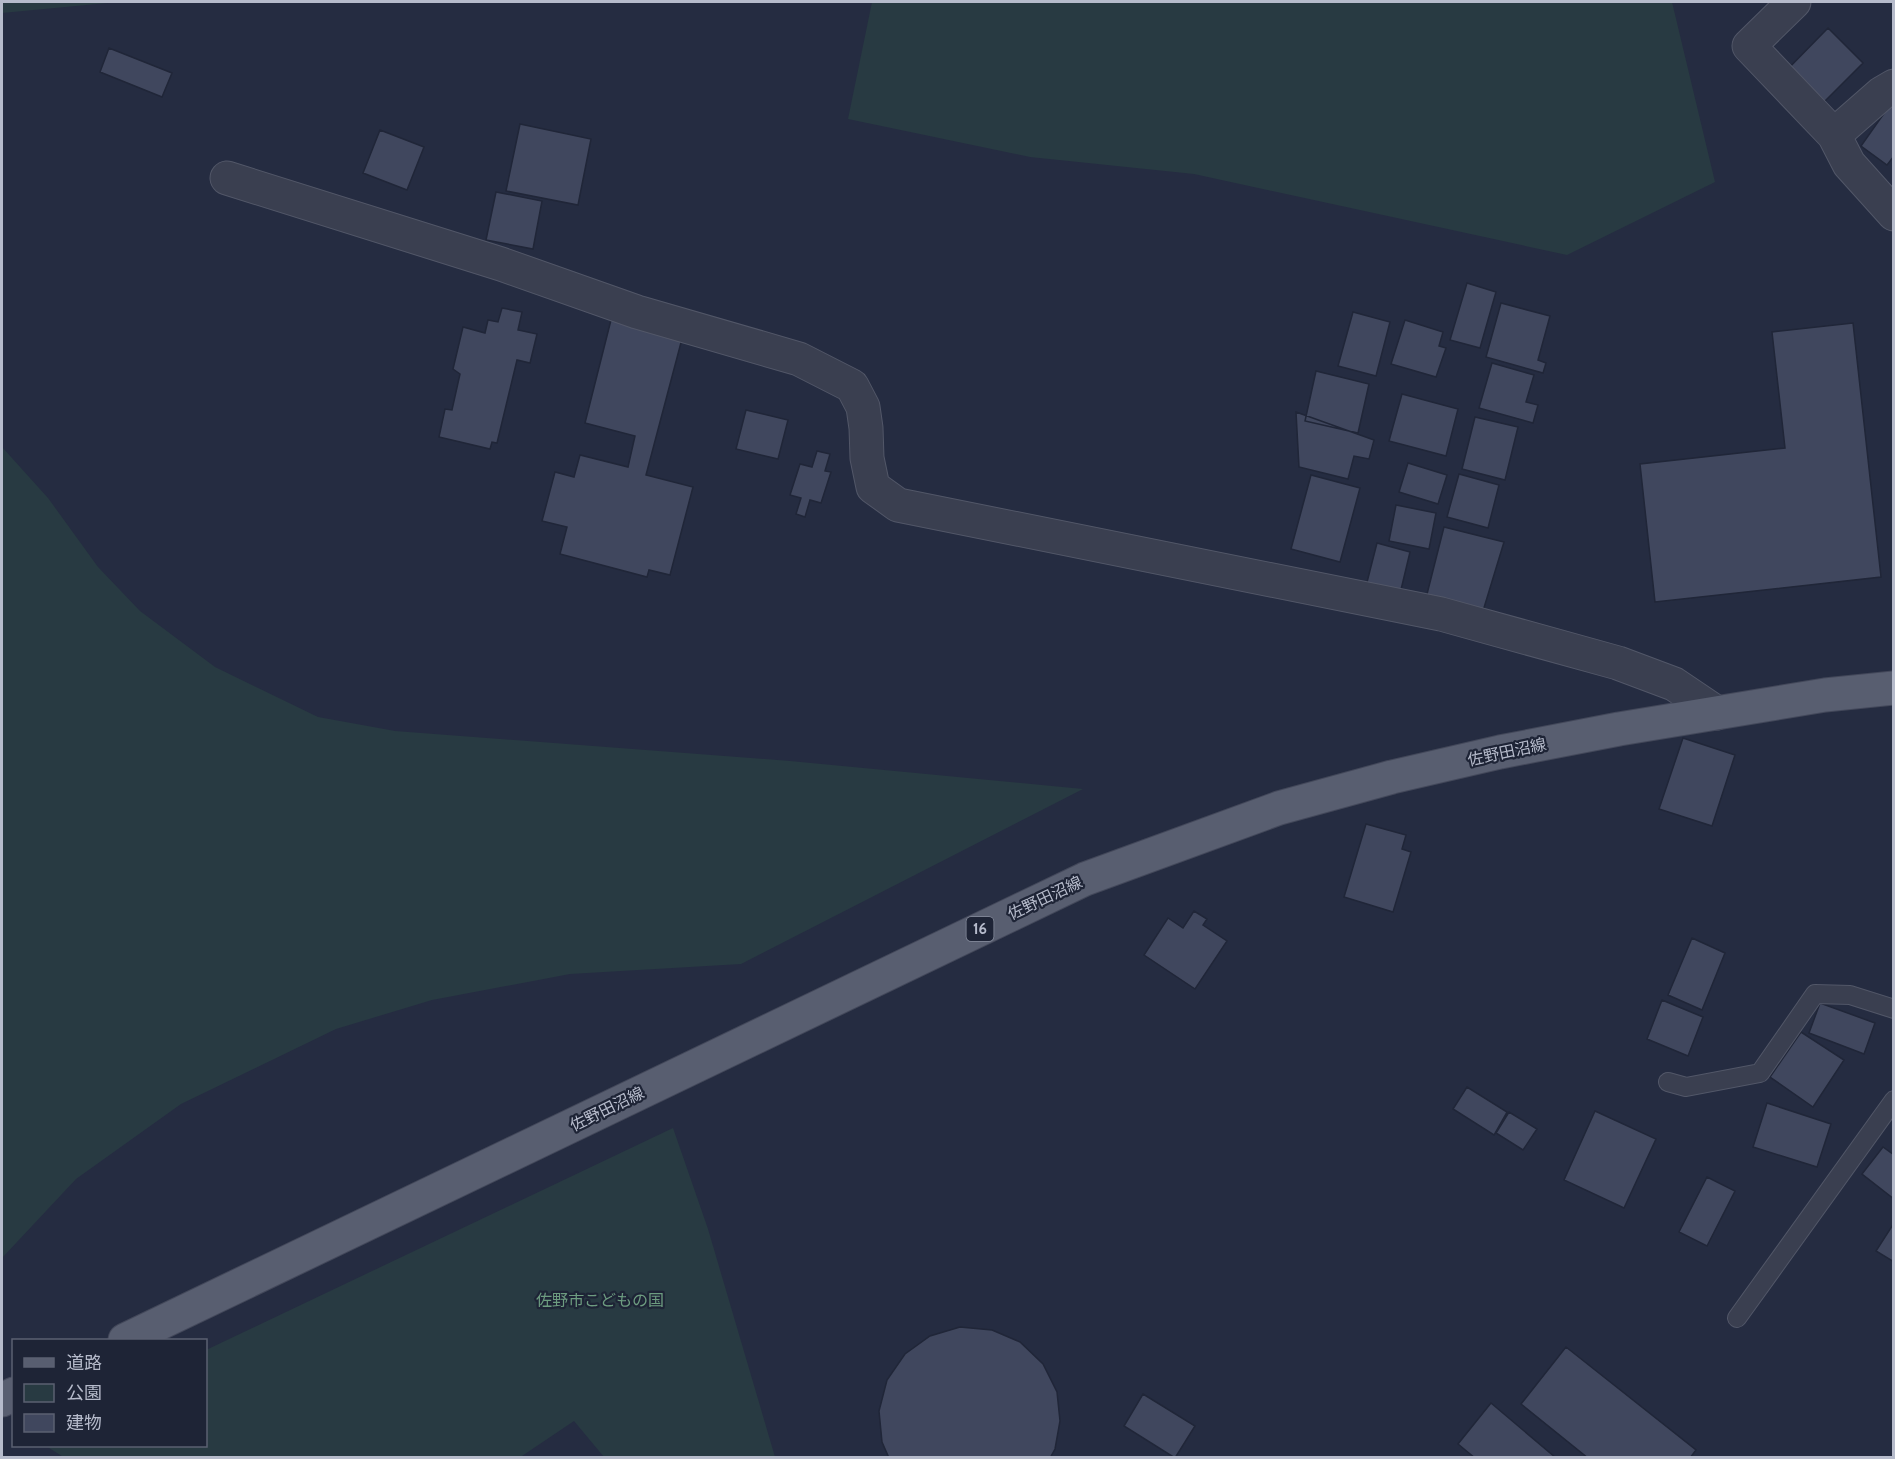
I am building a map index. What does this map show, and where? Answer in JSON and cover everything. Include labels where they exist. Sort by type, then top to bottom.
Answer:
[{"type":"main road","name":"佐野田沼線","points":[[129,1339],[1084,879],[1279,808],[1392,777],[1619,729],[1825,695],[1893,688]]},
{"type":"street","points":[[1794,2],[1749,46],[1834,135],[1849,164],[1893,214]]},
{"type":"street","points":[[1834,135],[1893,86]]},
{"type":"street","points":[[227,178],[501,264],[637,312],[799,359],[852,386],[863,406],[867,458],[873,487],[898,505],[1441,614],[1618,663],[1674,684],[1716,713]]},
{"type":"lane","points":[[1668,1082],[1686,1087],[1760,1073],[1815,994],[1850,995],[1893,1009]]},
{"type":"lane","points":[[1737,1318],[1893,1100]]},
{"type":"green space","points":[[2,2],[118,2],[2,13]]},
{"type":"green space","points":[[872,2],[1672,2],[1715,182],[1567,255],[1194,174],[1030,157],[848,119]]},
{"type":"green space","points":[[2,447],[48,498],[98,567],[140,611],[215,667],[318,717],[395,731],[790,761],[1083,789],[741,964],[570,974],[432,1000],[336,1029],[181,1104],[76,1179],[2,1258]]},
{"type":"green space","name":"佐野市こどもの国","points":[[673,1128],[708,1229],[775,1457],[604,1457],[574,1421],[519,1458],[65,1458],[48,1447],[207,1447],[207,1350]]},
{"type":"building","points":[[1828,28],[1863,63],[1815,111],[1781,76]]},
{"type":"building","points":[[109,48],[172,73],[162,97],[100,72]]},
{"type":"building","points":[[1892,102],[1894,103],[1894,156],[1887,165],[1861,146]]},
{"type":"building","points":[[520,124],[591,139],[578,205],[506,191]]},
{"type":"building","points":[[380,130],[424,147],[407,190],[363,173]]},
{"type":"building","points":[[496,192],[542,201],[533,249],[486,240]]},
{"type":"building","points":[[1467,283],[1496,292],[1480,348],[1450,340]]},
{"type":"building","points":[[1501,303],[1550,316],[1538,360],[1546,363],[1543,373],[1486,357]]},
{"type":"building","points":[[502,308],[522,312],[518,330],[537,334],[530,363],[517,360],[497,443],[492,442],[490,449],[439,437],[445,409],[452,410],[460,374],[453,369],[463,327],[485,333],[488,320],[498,322]]},
{"type":"building","points":[[1353,312],[1390,322],[1376,376],[1338,366]]},
{"type":"building","points":[[612,316],[683,335],[646,475],[693,487],[670,575],[649,570],[647,577],[560,554],[567,527],[542,521],[555,472],[574,477],[580,455],[628,467],[635,436],[585,423]]},
{"type":"building","points":[[1405,320],[1443,332],[1439,346],[1446,348],[1436,377],[1391,364]]},
{"type":"building","points":[[1853,323],[1881,577],[1655,602],[1640,464],[1785,448],[1772,332]]},
{"type":"building","points":[[1492,363],[1534,375],[1526,402],[1538,405],[1533,423],[1479,408]]},
{"type":"building","points":[[1316,371],[1369,384],[1358,433],[1305,421]]},
{"type":"building","points":[[1402,394],[1458,409],[1446,456],[1389,441]]},
{"type":"building","points":[[746,410],[788,420],[778,459],[736,449]]},
{"type":"building","points":[[1296,412],[1374,440],[1369,459],[1354,456],[1348,479],[1299,467]]},
{"type":"building","points":[[1475,417],[1518,427],[1505,480],[1462,469]]},
{"type":"building","points":[[817,451],[830,454],[825,471],[831,472],[821,503],[810,500],[805,517],[796,514],[801,498],[790,495],[800,464],[812,467]]},
{"type":"building","points":[[1408,463],[1447,475],[1438,504],[1399,492]]},
{"type":"building","points":[[1459,474],[1499,485],[1488,528],[1447,517]]},
{"type":"building","points":[[1311,475],[1360,488],[1340,562],[1291,549]]},
{"type":"building","points":[[1396,505],[1436,513],[1429,549],[1389,541]]},
{"type":"building","points":[[1444,527],[1504,542],[1483,611],[1426,598]]},
{"type":"building","points":[[1377,543],[1410,552],[1399,598],[1365,590]]},
{"type":"building","points":[[1683,738],[1735,755],[1712,826],[1659,809]]},
{"type":"building","points":[[1366,824],[1406,835],[1402,849],[1411,852],[1393,912],[1344,897]]},
{"type":"building","points":[[1194,911],[1207,919],[1203,925],[1227,941],[1195,989],[1144,955],[1168,918],[1183,928]]},
{"type":"building","points":[[1692,938],[1725,953],[1702,1010],[1668,995]]},
{"type":"building","points":[[1662,1000],[1703,1017],[1688,1056],[1647,1039]]},
{"type":"building","points":[[1820,1003],[1875,1023],[1864,1054],[1809,1033]]},
{"type":"building","points":[[1801,1032],[1844,1060],[1813,1107],[1770,1077]]},
{"type":"building","points":[[1467,1087],[1507,1112],[1494,1135],[1453,1109]]},
{"type":"building","points":[[1767,1103],[1831,1124],[1817,1167],[1753,1147]]},
{"type":"building","points":[[1595,1111],[1656,1139],[1624,1208],[1564,1180]]},
{"type":"building","points":[[1509,1112],[1537,1129],[1523,1150],[1496,1133]]},
{"type":"building","points":[[1883,1147],[1894,1155],[1894,1199],[1862,1174]]},
{"type":"building","points":[[1707,1177],[1735,1191],[1707,1246],[1679,1232]]},
{"type":"building","points":[[1894,1223],[1894,1262],[1876,1251]]},
{"type":"building","points":[[960,1327],[992,1330],[1020,1342],[1043,1364],[1057,1392],[1060,1421],[1055,1449],[1050,1458],[889,1458],[882,1442],[879,1411],[887,1380],[905,1354],[930,1336]]},
{"type":"building","points":[[1566,1347],[1696,1450],[1690,1458],[1588,1458],[1521,1404]]},
{"type":"building","points":[[1143,1394],[1195,1426],[1175,1458],[1124,1426]]},
{"type":"building","points":[[1491,1403],[1556,1458],[1475,1458],[1458,1444]]}]
